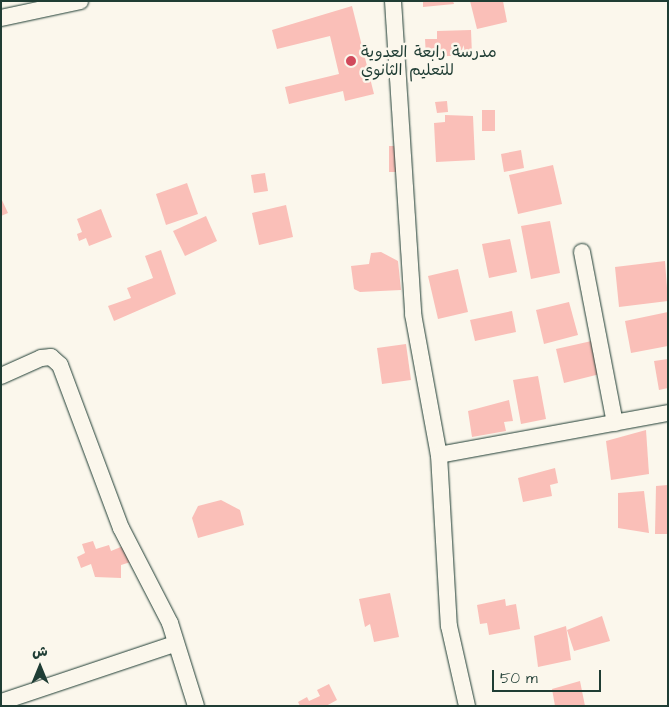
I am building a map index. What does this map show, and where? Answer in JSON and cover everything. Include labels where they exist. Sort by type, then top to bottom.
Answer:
[{"type":"street","points":[[1,18],[80,1]]},
{"type":"street","points":[[393,1],[413,314],[439,455],[449,626],[467,706]]},
{"type":"street","points":[[582,252],[615,422]]},
{"type":"street","points":[[1,376],[41,358],[50,357],[60,365],[121,528],[151,582],[196,706]]},
{"type":"street","points":[[439,455],[668,413]]},
{"type":"street","points":[[1,702],[174,644]]},
{"type":"building","points":[[423,1],[453,1],[454,4],[423,7]]},
{"type":"building","points":[[470,1],[503,1],[507,22],[477,29]]},
{"type":"building","name":"مدرسة رابعة العدوية للتعليم الثانوي","points":[[352,6],[374,94],[345,101],[343,91],[289,104],[285,87],[339,74],[330,36],[277,49],[272,30]]},
{"type":"building","points":[[471,30],[472,55],[426,57],[425,39],[437,39],[437,31]]},
{"type":"building","points":[[447,101],[448,112],[437,113],[435,102]]},
{"type":"building","points":[[482,110],[495,110],[495,131],[482,131]]},
{"type":"building","points":[[445,115],[473,116],[475,160],[436,162],[434,123],[445,122]]},
{"type":"building","points":[[389,146],[404,146],[404,172],[389,172]]},
{"type":"building","points":[[521,150],[524,168],[504,172],[501,154]]},
{"type":"building","points":[[553,165],[562,204],[518,214],[509,175]]},
{"type":"building","points":[[265,173],[268,191],[254,193],[251,175]]},
{"type":"building","points":[[187,183],[198,214],[166,225],[156,194]]},
{"type":"building","points":[[1,198],[8,213],[1,216]]},
{"type":"building","points":[[286,205],[293,237],[259,245],[252,213]]},
{"type":"building","points":[[101,209],[112,237],[89,246],[86,238],[79,241],[77,234],[82,232],[77,219]]},
{"type":"building","points":[[206,216],[217,241],[185,256],[173,231]]},
{"type":"building","points":[[550,221],[560,273],[531,279],[521,226]]},
{"type":"building","points":[[510,239],[517,272],[489,278],[482,244]]},
{"type":"building","points":[[161,250],[176,294],[114,321],[108,306],[131,298],[127,288],[153,278],[145,256]]},
{"type":"building","points":[[381,252],[398,261],[401,290],[360,292],[354,289],[351,266],[369,264],[371,253]]},
{"type":"building","points":[[665,261],[668,301],[619,307],[615,267]]},
{"type":"building","points":[[458,269],[468,312],[438,319],[428,276]]},
{"type":"building","points":[[569,302],[578,335],[544,344],[536,310]]},
{"type":"building","points":[[512,311],[516,332],[475,341],[470,320]]},
{"type":"building","points":[[668,312],[668,346],[631,353],[625,321]]},
{"type":"building","points":[[596,340],[604,373],[564,383],[556,349]]},
{"type":"building","points":[[406,344],[411,380],[382,384],[377,348]]},
{"type":"building","points":[[668,359],[668,388],[659,390],[654,361]]},
{"type":"building","points":[[538,376],[546,419],[521,424],[513,380]]},
{"type":"building","points":[[509,400],[513,421],[504,422],[506,431],[472,437],[468,411]]},
{"type":"building","points":[[646,430],[649,474],[611,480],[606,441]]},
{"type":"building","points":[[555,468],[558,483],[550,485],[552,496],[523,502],[518,478]]},
{"type":"building","points":[[668,485],[668,534],[655,534],[656,486]]},
{"type":"building","points":[[644,491],[649,533],[618,528],[618,493]]},
{"type":"building","points":[[221,500],[240,510],[244,525],[198,538],[192,518],[198,506]]},
{"type":"building","points":[[93,541],[96,549],[109,545],[111,551],[128,544],[134,561],[121,565],[121,578],[95,577],[91,564],[81,568],[77,557],[85,553],[82,544]]},
{"type":"building","points":[[390,593],[399,637],[374,642],[370,624],[365,627],[359,599]]},
{"type":"building","points":[[505,599],[506,606],[516,604],[520,629],[489,635],[487,623],[480,624],[477,605]]},
{"type":"building","points":[[602,616],[610,641],[574,651],[567,630]]},
{"type":"building","points":[[566,626],[571,660],[538,667],[534,636]]},
{"type":"building","points":[[580,681],[585,706],[555,706],[552,689]]},
{"type":"building","points":[[329,684],[337,700],[326,706],[300,706],[298,702],[307,697],[309,701],[320,696],[317,690]]},
{"type":"place","name":"مدرسة رابعة العدوية للتعليم الثانوي","points":[[351,61]]}]
